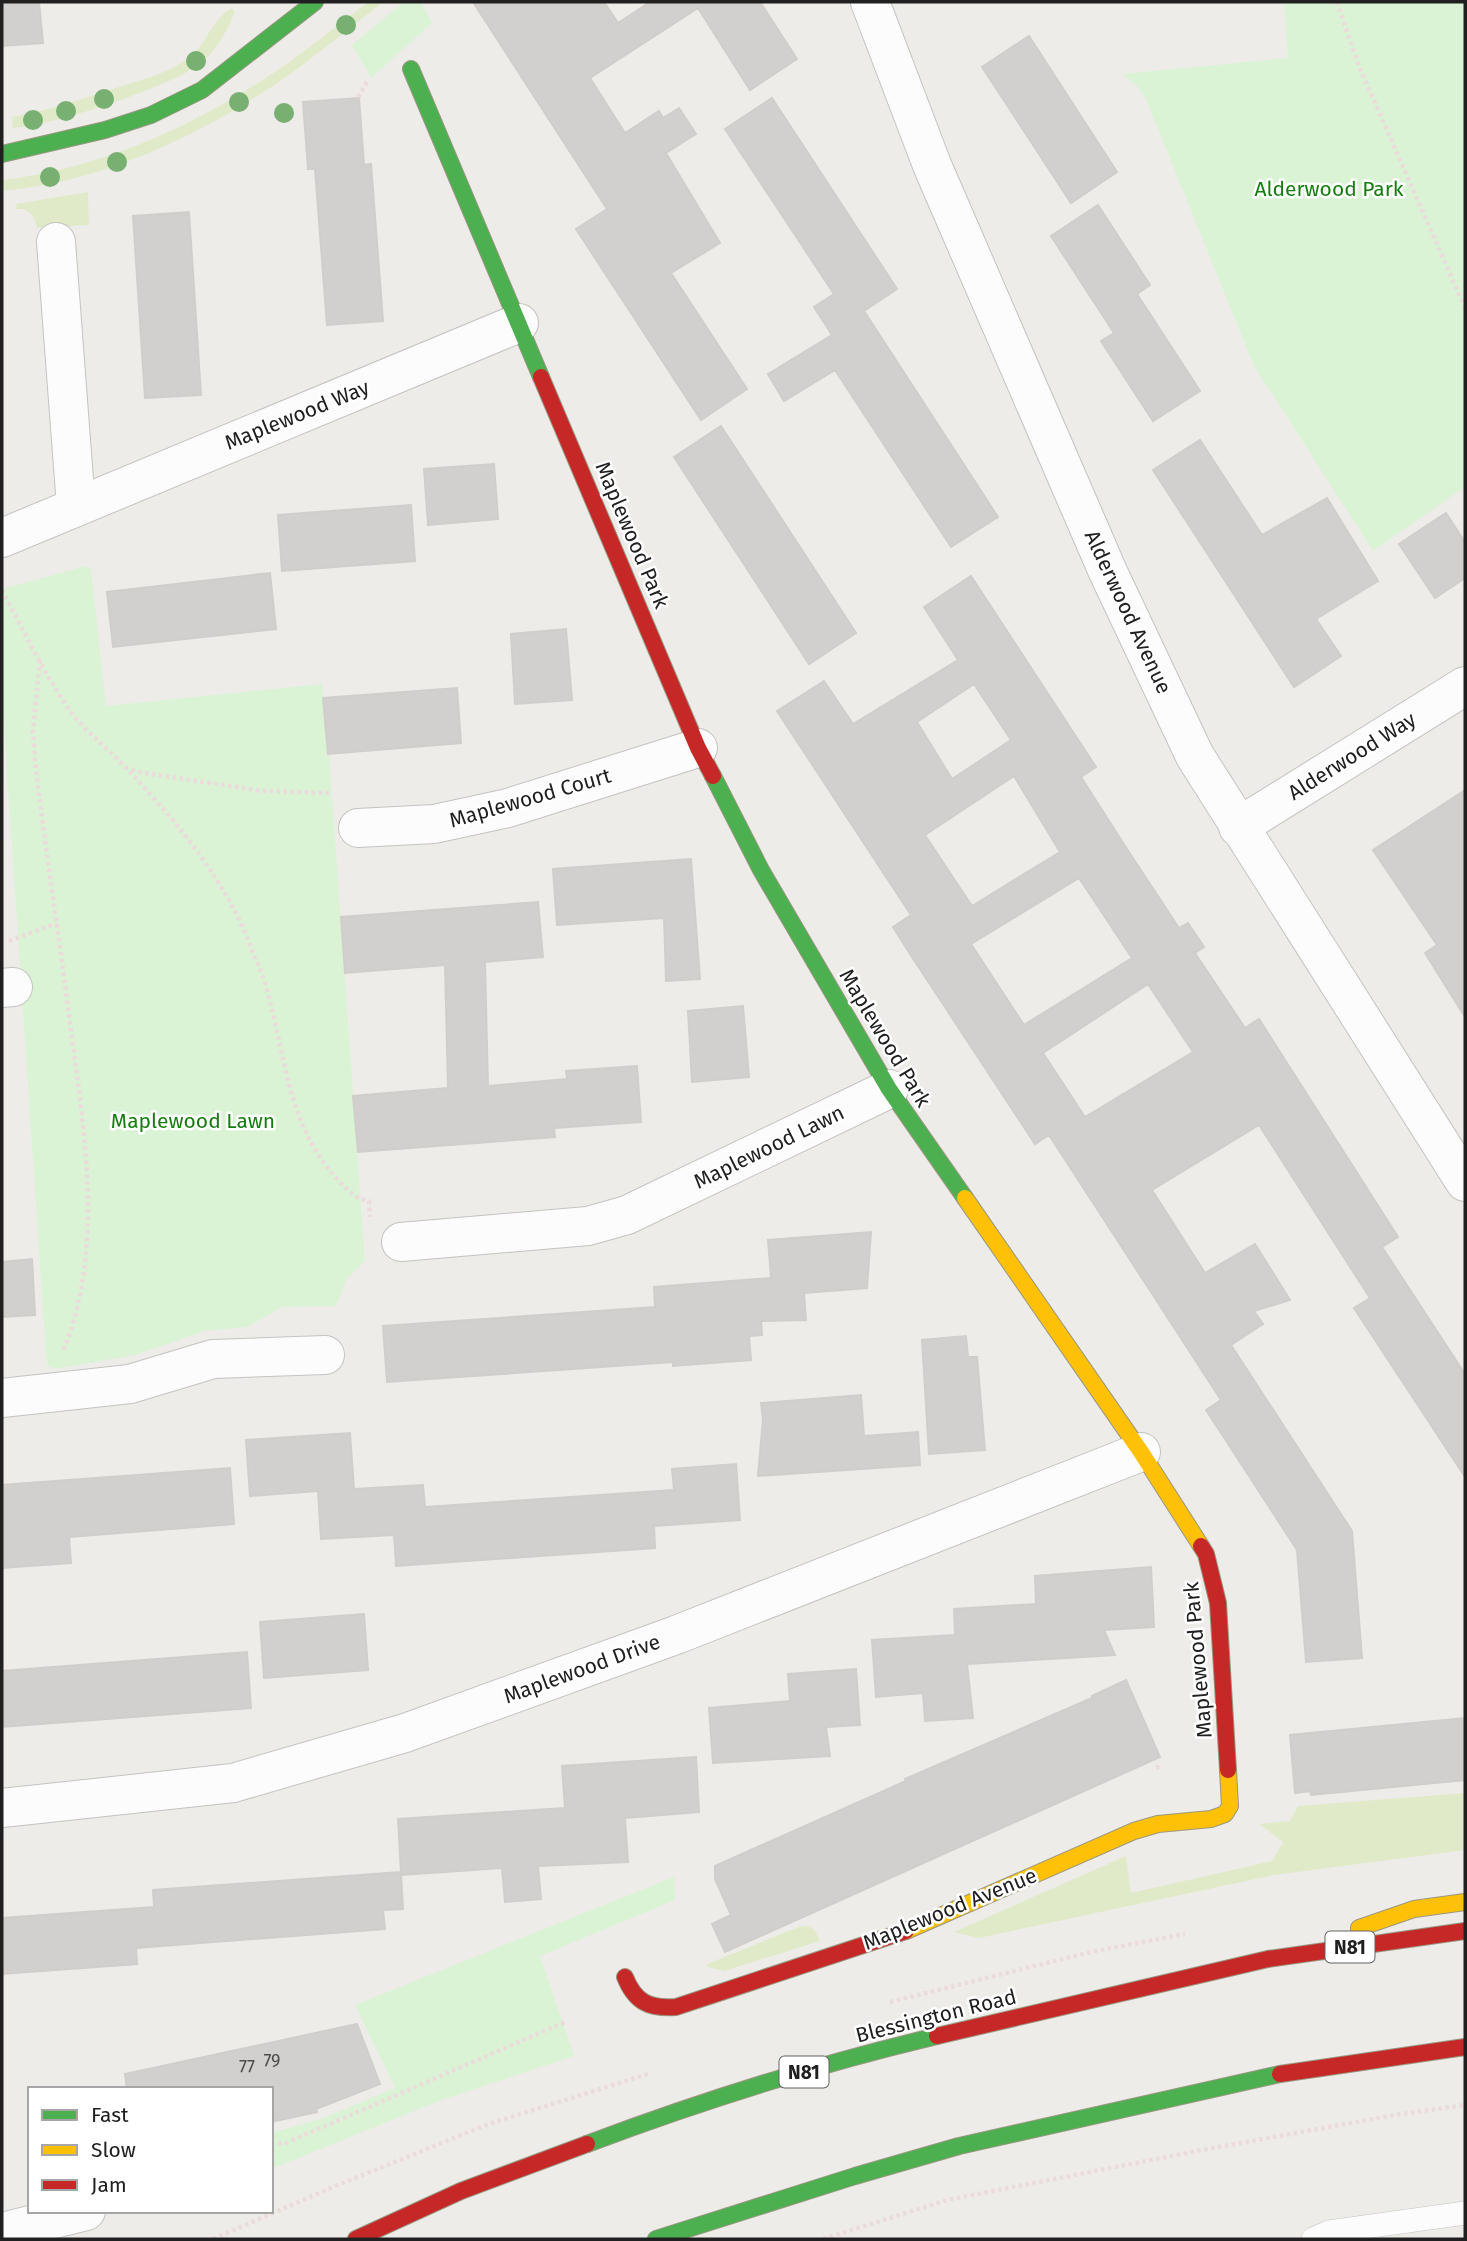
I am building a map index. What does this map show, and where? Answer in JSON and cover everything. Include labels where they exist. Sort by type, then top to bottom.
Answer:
[{"type":"street","name":"Alderwood Avenue","points":[[870,2],[933,165],[1108,572],[1195,756],[1465,1182]]},
{"type":"street","points":[[2,154],[105,130],[151,115],[202,90],[306,5]]},
{"type":"street","name":"Maplewood Park","points":[[411,69],[698,748],[761,870],[889,1089],[1141,1452],[1197,1539],[1211,1570],[1218,1603],[1228,1751]]},
{"type":"street","points":[[56,242],[76,506]]},
{"type":"street","name":"Maplewood Way","points":[[2,538],[519,323]]},
{"type":"street","name":"Alderwood Way","points":[[1238,827],[1465,686]]},
{"type":"street","name":"Maplewood Court","points":[[358,828],[434,824],[508,808],[698,748]]},
{"type":"street","name":"Maplewood Lawn","points":[[401,1242],[588,1226],[609,1221],[628,1215],[889,1089]]},
{"type":"street","points":[[2,1398],[130,1384],[214,1359],[325,1355]]},
{"type":"street","name":"Maplewood Drive","points":[[2,1808],[233,1783],[405,1733],[677,1635],[1141,1452]]},
{"type":"street","name":"Maplewood Avenue","points":[[625,1978],[631,1995],[640,2001],[663,2008],[676,2007],[910,1930],[1134,1831],[1178,1821],[1219,1817],[1225,1814],[1230,1806],[1228,1751]]},
{"type":"street","points":[[1268,1959],[1414,1909],[1465,1902]]},
{"type":"street","name":"Blessington Road","points":[[356,2239],[461,2191],[669,2113],[877,2050],[1268,1959],[1465,1931]]},
{"type":"street","points":[[656,2239],[855,2176],[973,2143],[1282,2074],[1465,2047]]},
{"type":"street","points":[[2,2232],[78,2213]]},
{"type":"lane","points":[[1313,2239],[1329,2232],[1465,2213]]},
{"type":"path","points":[[1337,2],[1358,64],[1465,308]]},
{"type":"path","points":[[358,97],[367,82]]},
{"type":"path","points":[[2,590],[73,713],[171,819],[212,872],[243,929],[267,987],[292,1098],[303,1130],[328,1170],[354,1197],[369,1201]]},
{"type":"path","points":[[40,660],[33,730],[35,761],[83,1123],[86,1175],[83,1279],[78,1308],[64,1351],[59,1356]]},
{"type":"path","points":[[124,767],[138,772],[263,790],[332,793]]},
{"type":"path","points":[[9,941],[57,923]]},
{"type":"path","points":[[273,2144],[286,2143],[361,2112],[565,2022]]},
{"type":"path","points":[[823,2239],[947,2200],[1197,2151],[1465,2105]]},
{"type":"green space","points":[[368,2],[383,2],[286,77],[221,118],[115,166],[78,178],[2,191],[2,180],[76,166],[112,155],[146,142],[214,109],[278,70]]},
{"type":"green space","points":[[404,2],[421,2],[432,23],[371,78],[352,45]]},
{"type":"green space","name":"Alderwood Park","points":[[1284,2],[1465,2],[1465,487],[1373,551],[1254,366],[1145,97],[1136,85],[1122,74],[1288,58]]},
{"type":"green space","points":[[232,8],[235,12],[216,48],[198,65],[183,74],[80,113],[13,128],[12,117],[81,99],[166,71],[191,56],[221,17]]},
{"type":"green space","points":[[88,192],[89,225],[37,228],[33,215],[24,209],[17,209],[16,204]]},
{"type":"green space","name":"Maplewood Lawn","points":[[86,566],[91,569],[106,706],[322,684],[365,1261],[347,1278],[336,1306],[282,1307],[247,1327],[205,1331],[135,1355],[55,1369],[48,1366],[46,1355],[2,696],[2,589]]},
{"type":"green space","points":[[1465,1793],[1465,1850],[1274,1875],[979,1938],[954,1932],[1126,1856],[1131,1893],[1272,1861],[1283,1842],[1259,1824],[1290,1821],[1298,1806]]},
{"type":"green space","points":[[674,1877],[675,1900],[540,1956],[574,2056],[439,2101],[273,2168],[273,2132],[323,2118],[395,2088],[355,2005]]},
{"type":"green space","points":[[801,1926],[814,1929],[820,1941],[724,1971],[707,1967],[707,1964]]},
{"type":"building","points":[[2,2],[39,2],[43,43],[2,46]]},
{"type":"building","points":[[473,2],[604,2],[618,23],[650,2],[760,2],[797,59],[750,90],[698,8],[590,78],[625,133],[659,111],[663,118],[679,108],[696,134],[666,153],[720,243],[671,273],[747,389],[701,420],[576,229],[607,209]]},
{"type":"building","points":[[1029,36],[1117,172],[1071,203],[982,67]]},
{"type":"building","points":[[359,98],[364,165],[371,164],[383,321],[327,325],[315,169],[308,169],[303,102]]},
{"type":"building","points":[[772,98],[897,289],[864,311],[998,517],[951,547],[835,370],[784,401],[768,374],[832,335],[814,307],[834,294],[725,129]]},
{"type":"building","points":[[1098,205],[1150,285],[1137,294],[1200,391],[1153,421],[1101,341],[1114,333],[1051,236]]},
{"type":"building","points":[[189,212],[201,395],[145,398],[133,216]]},
{"type":"building","points":[[721,426],[856,633],[809,664],[674,457]]},
{"type":"building","points":[[1200,440],[1262,535],[1327,498],[1378,581],[1316,619],[1341,656],[1294,687],[1153,470]]},
{"type":"building","points":[[494,464],[498,519],[428,525],[424,469]]},
{"type":"building","points":[[411,505],[415,561],[282,571],[278,515]]},
{"type":"building","points":[[1446,513],[1465,542],[1465,578],[1435,598],[1399,544]]},
{"type":"building","points":[[270,573],[276,629],[113,647],[107,592]]},
{"type":"building","points":[[971,576],[1096,767],[1081,777],[1125,846],[1179,928],[1188,923],[1204,947],[1195,953],[1245,1028],[1259,1019],[1398,1237],[1382,1247],[1465,1374],[1465,1477],[1354,1308],[1370,1298],[1259,1125],[1152,1190],[1205,1273],[1255,1244],[1290,1300],[1254,1311],[1263,1324],[1231,1345],[1352,1531],[1362,1658],[1306,1662],[1297,1550],[1206,1410],[1221,1400],[1049,1135],[1035,1144],[910,954],[893,927],[911,915],[777,711],[824,681],[853,724],[958,660],[924,607]],"holes":[[[974,684],[1011,740],[952,779],[917,722]],[[1014,776],[1060,852],[972,906],[925,835]],[[1079,878],[1132,958],[1024,1025],[971,944]],[[1148,984],[1193,1052],[1085,1117],[1043,1053]]]},
{"type":"building","points":[[566,629],[572,700],[515,704],[511,634]]},
{"type":"building","points":[[457,688],[461,743],[328,754],[323,698]]},
{"type":"building","points":[[1465,790],[1465,1017],[1425,953],[1437,945],[1373,850]]},
{"type":"building","points":[[691,859],[700,979],[666,981],[664,918],[557,925],[553,869]]},
{"type":"building","points":[[538,902],[543,957],[485,962],[488,1086],[567,1079],[566,1071],[637,1066],[641,1122],[554,1128],[555,1137],[358,1152],[353,1096],[448,1088],[445,965],[345,973],[341,917]]},
{"type":"building","points":[[743,1006],[749,1077],[692,1082],[688,1011]]},
{"type":"building","points":[[871,1232],[867,1288],[804,1293],[806,1320],[761,1321],[762,1335],[749,1336],[751,1360],[673,1366],[673,1362],[387,1382],[383,1326],[655,1307],[654,1287],[771,1278],[768,1240]]},
{"type":"building","points":[[32,1259],[35,1315],[2,1317],[2,1262]]},
{"type":"building","points":[[966,1336],[968,1357],[977,1357],[985,1450],[929,1454],[922,1340]]},
{"type":"building","points":[[861,1395],[864,1436],[918,1432],[920,1465],[758,1476],[763,1419],[761,1403]]},
{"type":"building","points":[[350,1433],[354,1489],[423,1485],[425,1507],[674,1490],[672,1469],[736,1464],[740,1520],[654,1526],[655,1548],[396,1566],[394,1535],[321,1539],[318,1491],[250,1496],[246,1440]]},
{"type":"building","points":[[230,1468],[234,1524],[69,1537],[71,1563],[2,1568],[2,1485]]},
{"type":"building","points":[[1151,1567],[1154,1627],[1104,1630],[1115,1655],[967,1664],[973,1718],[925,1721],[923,1693],[876,1697],[872,1640],[955,1635],[954,1609],[1036,1604],[1035,1576]]},
{"type":"building","points":[[364,1614],[368,1670],[264,1678],[260,1622]]},
{"type":"building","points":[[247,1652],[251,1708],[2,1727],[2,1671]]},
{"type":"building","points":[[856,1669],[860,1725],[826,1727],[830,1756],[713,1763],[709,1708],[790,1701],[788,1674]]},
{"type":"building","points":[[1126,1680],[1160,1757],[725,1952],[712,1924],[731,1915],[715,1879],[715,1866],[906,1781],[905,1779],[1092,1698]]},
{"type":"building","points":[[1465,1718],[1465,1780],[1311,1795],[1310,1791],[1295,1793],[1290,1735]]},
{"type":"building","points":[[696,1757],[699,1812],[625,1818],[628,1862],[538,1866],[541,1899],[505,1902],[502,1868],[401,1875],[403,1909],[383,1910],[385,1929],[136,1948],[137,1964],[2,1974],[2,1918],[154,1907],[153,1890],[401,1872],[398,1819],[565,1808],[562,1766]]},
{"type":"building","points":[[357,2024],[380,2084],[316,2109],[317,2112],[273,2122],[273,2087],[127,2087],[125,2074]]},
{"type":"traffic: fast","points":[[2,154],[105,130],[151,115],[202,90],[315,2]]},
{"type":"traffic: fast","points":[[411,69],[541,377]]},
{"type":"traffic: fast","points":[[713,776],[761,870],[889,1089],[965,1198]]},
{"type":"traffic: fast","points":[[587,2144],[761,2084],[937,2036]]},
{"type":"traffic: fast","points":[[656,2239],[959,2146],[1280,2074]]},
{"type":"traffic: slow","points":[[965,1198],[1141,1452],[1201,1546]]},
{"type":"traffic: slow","points":[[906,1931],[1134,1831],[1158,1824],[1211,1819],[1225,1814],[1230,1806],[1228,1770]]},
{"type":"traffic: slow","points":[[1359,1928],[1414,1909],[1465,1902]]},
{"type":"traffic: jam","points":[[541,377],[698,748],[713,776]]},
{"type":"traffic: jam","points":[[1201,1546],[1206,1554],[1218,1603],[1228,1770]]},
{"type":"traffic: jam","points":[[625,1977],[633,1993],[644,2002],[658,2007],[676,2007],[906,1931]]},
{"type":"traffic: jam","points":[[937,2036],[1268,1959],[1465,1931]]},
{"type":"traffic: jam","points":[[1280,2074],[1465,2047]]},
{"type":"traffic: jam","points":[[356,2239],[461,2191],[587,2144]]}]
